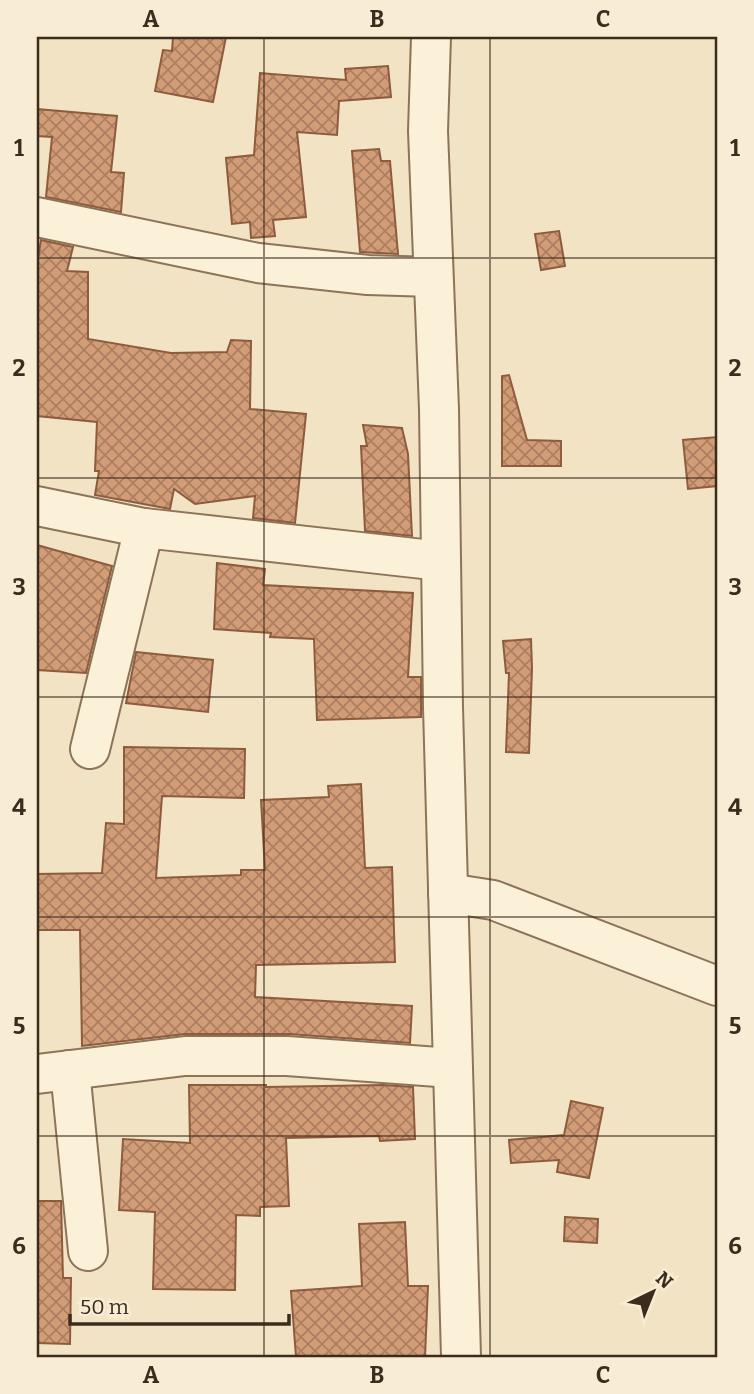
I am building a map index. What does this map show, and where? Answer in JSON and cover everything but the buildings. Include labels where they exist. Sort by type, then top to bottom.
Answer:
[{"type":"street","points":[[431,37],[428,131],[439,409],[452,1068],[461,1357]]},
{"type":"street","points":[[37,217],[258,264],[368,275],[433,277]]},
{"type":"street","points":[[37,506],[144,528],[441,561]]},
{"type":"street","points":[[90,750],[144,528]]},
{"type":"street","points":[[448,893],[493,901],[717,986]]},
{"type":"street","points":[[88,1251],[54,1072],[185,1056],[287,1056],[452,1068]]}]
